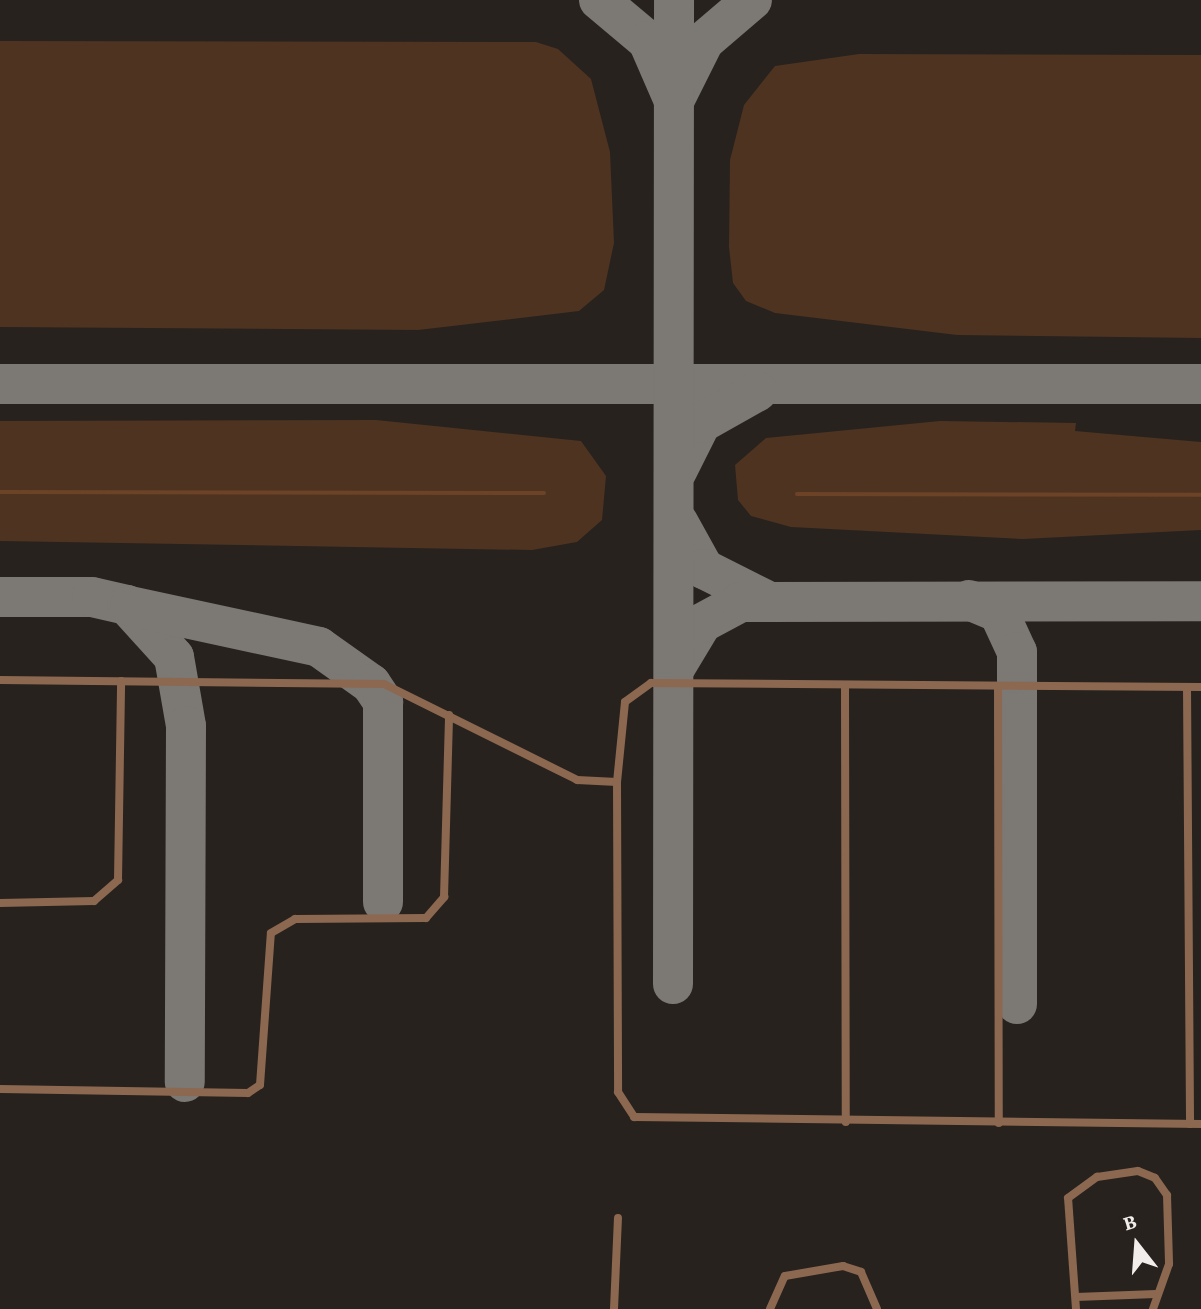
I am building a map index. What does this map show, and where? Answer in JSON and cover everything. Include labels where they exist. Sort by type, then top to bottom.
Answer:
[{"type":"lane","points":[[0,680],[384,684],[577,780],[617,782]]},
{"type":"lane","points":[[0,903],[94,901],[118,880],[121,681]]},
{"type":"lane","points":[[1201,687],[651,683],[634,690],[620,717],[617,782],[622,1106],[652,1122],[1201,1124]]},
{"type":"lane","points":[[845,685],[846,1122]]},
{"type":"lane","points":[[998,686],[999,1123]]},
{"type":"lane","points":[[1187,687],[1190,1124]]},
{"type":"lane","points":[[0,1089],[248,1093],[260,1085],[271,933],[295,919],[426,918],[444,897],[449,715]]},
{"type":"lane","points":[[1076,1309],[1068,1198],[1117,1172],[1155,1178],[1167,1195],[1169,1264],[1153,1309]]},
{"type":"lane","points":[[614,1309],[618,1218]]},
{"type":"lane","points":[[770,1309],[785,1276],[843,1266],[861,1272],[877,1309]]},
{"type":"lane","points":[[1076,1297],[1156,1294]]},
{"type":"shaded area","points":[[0,41],[536,42],[558,49],[591,79],[610,152],[614,243],[604,290],[579,311],[418,330],[0,327]]},
{"type":"shaded area","points":[[859,54],[1201,55],[1201,338],[957,335],[775,313],[746,301],[733,283],[729,247],[730,160],[744,105],[775,66]]},
{"type":"shaded area","points":[[376,420],[581,441],[606,476],[602,520],[577,542],[532,550],[0,541],[0,421]]},
{"type":"shaded area","points":[[940,421],[1076,423],[1075,431],[1201,442],[1201,530],[1023,539],[791,527],[751,516],[738,500],[735,465],[766,438]]},
{"type":"waterway","points":[[0,492],[544,493]]},
{"type":"waterway","points":[[797,494],[1201,495]]},
{"type":"taxiway","points":[[599,0],[648,41],[674,101],[704,41],[752,0]]},
{"type":"taxiway","points":[[673,984],[674,0]]},
{"type":"taxiway","points":[[0,384],[1201,384]]},
{"type":"taxiway","points":[[677,471],[701,423],[758,391]]},
{"type":"taxiway","points":[[678,522],[704,569],[766,600]]},
{"type":"taxiway","points":[[0,597],[92,597],[127,605],[174,657],[186,726],[185,1082]]},
{"type":"taxiway","points":[[969,600],[999,613],[1017,652],[1017,1004]]},
{"type":"taxiway","points":[[675,668],[702,623],[741,602],[1201,601]]},
{"type":"taxiway","points":[[130,606],[319,647],[371,684],[383,702],[383,902]]}]
